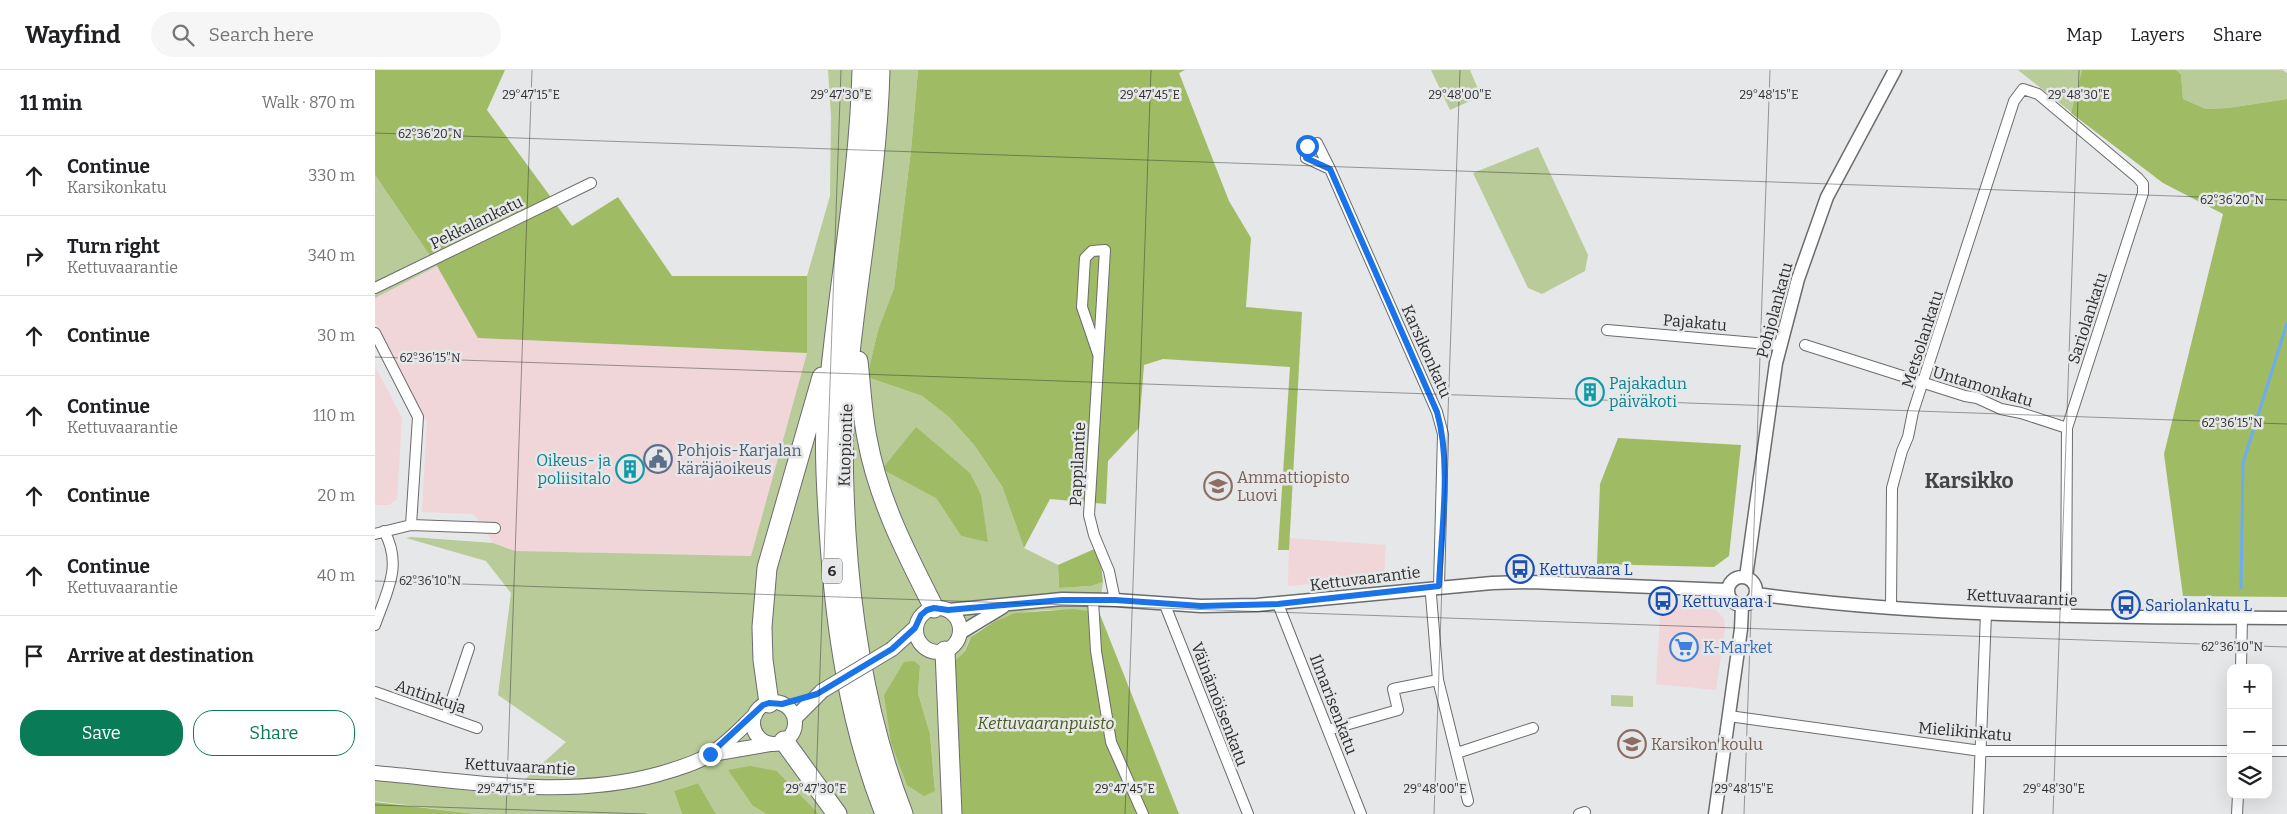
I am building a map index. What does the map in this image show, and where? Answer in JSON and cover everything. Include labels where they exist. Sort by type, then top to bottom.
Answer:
[{"type":"highway","name":"Kuopiontie","points":[[862,70],[858,158],[845,324],[843,487],[852,610],[869,706],[879,746],[903,814]]},
{"type":"highway","name":"Kuopiontie","points":[[880,70],[875,159],[826,425],[827,488],[836,621],[853,710],[863,750],[885,814]]},
{"type":"highway","points":[[845,324],[867,438],[883,499],[904,549],[941,609]]},
{"type":"highway","points":[[776,703],[763,660],[762,627],[767,568],[803,449],[845,324]]},
{"type":"highway","points":[[945,652],[952,814]]},
{"type":"highway","points":[[777,742],[837,814]]},
{"type":"main road","points":[[819,692],[795,718],[793,732],[777,742],[759,738],[754,727],[755,715],[759,709],[819,692],[892,649],[915,628],[921,615],[941,609],[958,620],[960,633],[955,644],[945,652],[932,652],[921,646],[892,649]]},
{"type":"main road","points":[[915,628],[921,646]]},
{"type":"main road","points":[[776,703],[792,712],[795,718]]},
{"type":"main road","name":"Kettuvaarantie","points":[[710,754],[755,715]]},
{"type":"main road","name":"Kettuvaarantie","points":[[375,772],[522,787],[588,786],[628,783],[680,768],[710,754],[777,742]]},
{"type":"street","name":"Pohjolankatu","points":[[1746,577],[1779,345],[1798,279],[1827,197],[1895,70]]},
{"type":"street","name":"Metsolankatu","points":[[1891,607],[1892,488],[1902,451],[1908,437],[1909,422],[1924,383],[2014,101],[2023,89]]},
{"type":"street","name":"Sariolankatu","points":[[2023,89],[2038,94],[2143,184],[2143,193],[2067,428],[2066,617]]},
{"type":"street","name":"Karsikonkatu","points":[[1330,169],[1437,412],[1443,434],[1435,591],[1438,680],[1469,801]]},
{"type":"street","name":"Pekkalankatu","points":[[375,288],[591,183]]},
{"type":"street","name":"Pappilantie","points":[[1098,354],[1082,307],[1085,258],[1092,252],[1105,250],[1089,515],[1094,535],[1109,571],[1115,600]]},
{"type":"street","name":"Pajakatu","points":[[1607,330],[1779,345]]},
{"type":"street","points":[[375,333],[418,417],[411,525]]},
{"type":"street","name":"Untamonkatu","points":[[1805,345],[1977,398],[2001,409],[2021,413],[2067,428]]},
{"type":"street","points":[[380,532],[411,525],[495,528]]},
{"type":"street","points":[[375,625],[394,572],[393,546],[380,532]]},
{"type":"street","points":[[1746,577],[1755,586],[1756,594],[1751,602],[1742,606],[1731,601],[1727,590],[1734,579],[1746,577]]},
{"type":"street","name":"Kettuvaarantie","points":[[941,609],[1051,600],[1115,600],[1165,605],[1232,606],[1278,604],[1530,582],[1727,590]]},
{"type":"street","name":"Kettuvaarantie","points":[[1756,594],[1986,614],[2066,617],[2287,618]]},
{"type":"street","points":[[1093,600],[1096,651],[1111,742],[1143,814]]},
{"type":"street","name":"Kettuvaarantie","points":[[960,633],[1008,604]]},
{"type":"street","name":"Ilmarisenkatu","points":[[1278,604],[1361,814]]},
{"type":"street","name":"Väinämöisenkatu","points":[[1165,605],[1248,814]]},
{"type":"street","points":[[1715,814],[1742,606]]},
{"type":"street","points":[[1978,814],[1986,614]]},
{"type":"street","points":[[2241,664],[2243,618]]},
{"type":"street","points":[[446,717],[469,648]]},
{"type":"street","points":[[1328,730],[1398,710],[1393,689],[1438,680]]},
{"type":"street","name":"Antinkuja","points":[[375,692],[477,728]]},
{"type":"street","name":"Mielikinkatu","points":[[1729,716],[1981,751],[2227,751]]},
{"type":"street","points":[[1457,753],[1533,728]]},
{"type":"street","points":[[2272,751],[2287,751]]},
{"type":"street","points":[[2237,799],[2237,814]]},
{"type":"shaded area","points":[[437,266],[479,338],[807,353],[751,556],[515,551],[493,543],[474,514],[422,512],[427,422],[375,323],[375,298]]},
{"type":"shaded area","points":[[375,366],[402,418],[397,499],[389,505],[375,505]]},
{"type":"shaded area","points":[[1289,538],[1386,545],[1384,577],[1288,586]]},
{"type":"shaded area","points":[[1661,602],[1707,606],[1717,611],[1724,619],[1725,628],[1716,690],[1656,684]]},
{"type":"green space","points":[[375,70],[505,70],[487,110],[572,226],[618,197],[672,276],[807,276],[807,353],[478,338],[437,266],[375,175]]},
{"type":"green space","points":[[828,70],[918,70],[911,150],[894,288],[878,330],[867,377],[922,396],[949,417],[974,445],[1002,486],[1024,548],[1058,565],[1059,588],[1091,586],[1103,582],[1099,612],[1033,611],[1001,619],[973,635],[964,652],[950,666],[958,814],[819,814],[777,771],[753,806],[766,814],[716,814],[698,783],[674,791],[682,814],[476,814],[375,801],[375,780],[508,795],[566,742],[498,695],[511,593],[486,561],[406,538],[493,543],[515,551],[751,556],[807,353],[807,276],[830,196],[831,116]],"holes":[[[936,498],[988,541],[961,536]],[[920,666],[918,693],[930,734],[935,790],[884,695]]]},
{"type":"green space","points":[[918,70],[1185,70],[1179,73],[1229,201],[1251,238],[1246,307],[1302,312],[1289,550],[1278,550],[1290,367],[1163,359],[1144,365],[1139,428],[1108,461],[1106,504],[1050,499],[1024,548],[1002,486],[974,445],[949,417],[922,396],[867,377],[878,330],[894,288],[911,150]]},
{"type":"green space","points":[[1431,70],[1470,70],[1481,96],[1450,110]]},
{"type":"green space","points":[[2018,70],[2082,70],[2071,113],[2071,112]]},
{"type":"green space","points":[[2082,70],[2176,70],[2181,74],[2183,99],[2206,109],[2228,108],[2287,99],[2287,597],[2183,596],[2164,454],[2223,214],[2163,183],[2071,113]]},
{"type":"green space","points":[[2176,70],[2282,70],[2287,73],[2287,99],[2228,108],[2206,109],[2183,99],[2181,74]]},
{"type":"green space","points":[[1538,147],[1588,255],[1585,271],[1542,294],[1528,288],[1473,173]]},
{"type":"green space","points":[[375,175],[437,266],[375,298]]},
{"type":"green space","points":[[916,427],[970,473],[981,495],[988,542],[961,536],[936,498],[882,469]]},
{"type":"green space","points":[[1618,438],[1741,445],[1729,556],[1714,567],[1597,564],[1600,484]]},
{"type":"green space","points":[[1099,547],[1103,582],[1091,586],[1059,588],[1058,565]]},
{"type":"green space","name":"Kettuvaaranpuisto","points":[[1072,609],[1099,612],[1179,814],[958,814],[950,666],[965,651],[971,637],[995,621],[1015,613]]},
{"type":"green space","points":[[914,661],[920,666],[918,693],[930,734],[935,791],[924,796],[907,785],[891,743],[884,695],[904,662]]},
{"type":"green space","points":[[1611,695],[1633,696],[1633,707],[1611,706]]},
{"type":"green space","points":[[750,766],[777,771],[819,814],[766,814],[753,806],[728,770]]},
{"type":"green space","points":[[698,783],[716,814],[682,814],[674,791]]},
{"type":"green space","points":[[375,802],[476,814],[375,814]]},
{"type":"waterway","points":[[2241,588],[2243,463],[2287,323]]},
{"type":"place","name":"Pajakadun päiväkoti","points":[[1590,392]]},
{"type":"place","name":"Pohjois-Karjalan käräjäoikeus","points":[[658,459]]},
{"type":"place","name":"Oikeus- ja poliisitalo","points":[[630,469]]},
{"type":"place","name":"Ammattiopisto Luovi","points":[[1218,486]]},
{"type":"place","name":"Kettuvaara L","points":[[1520,569]]},
{"type":"place","name":"Kettuvaara I","points":[[1663,601]]},
{"type":"place","name":"Sariolankatu L","points":[[2126,605]]},
{"type":"place","name":"K-Market","points":[[1684,647]]},
{"type":"place","name":"Karsikon koulu","points":[[1632,744]]},
{"type":"district","name":"Karsikko","points":[[1969,481]]},
{"type":"route","points":[[710,754],[755,715],[763,705],[776,702],[782,704],[817,694],[892,649],[915,628],[921,615],[927,610],[934,608],[948,610],[1062,600],[1115,600],[1165,605],[1232,606],[1305,602],[1439,586],[1444,458],[1443,434],[1437,412],[1330,169],[1306,158],[1307,146]]}]
